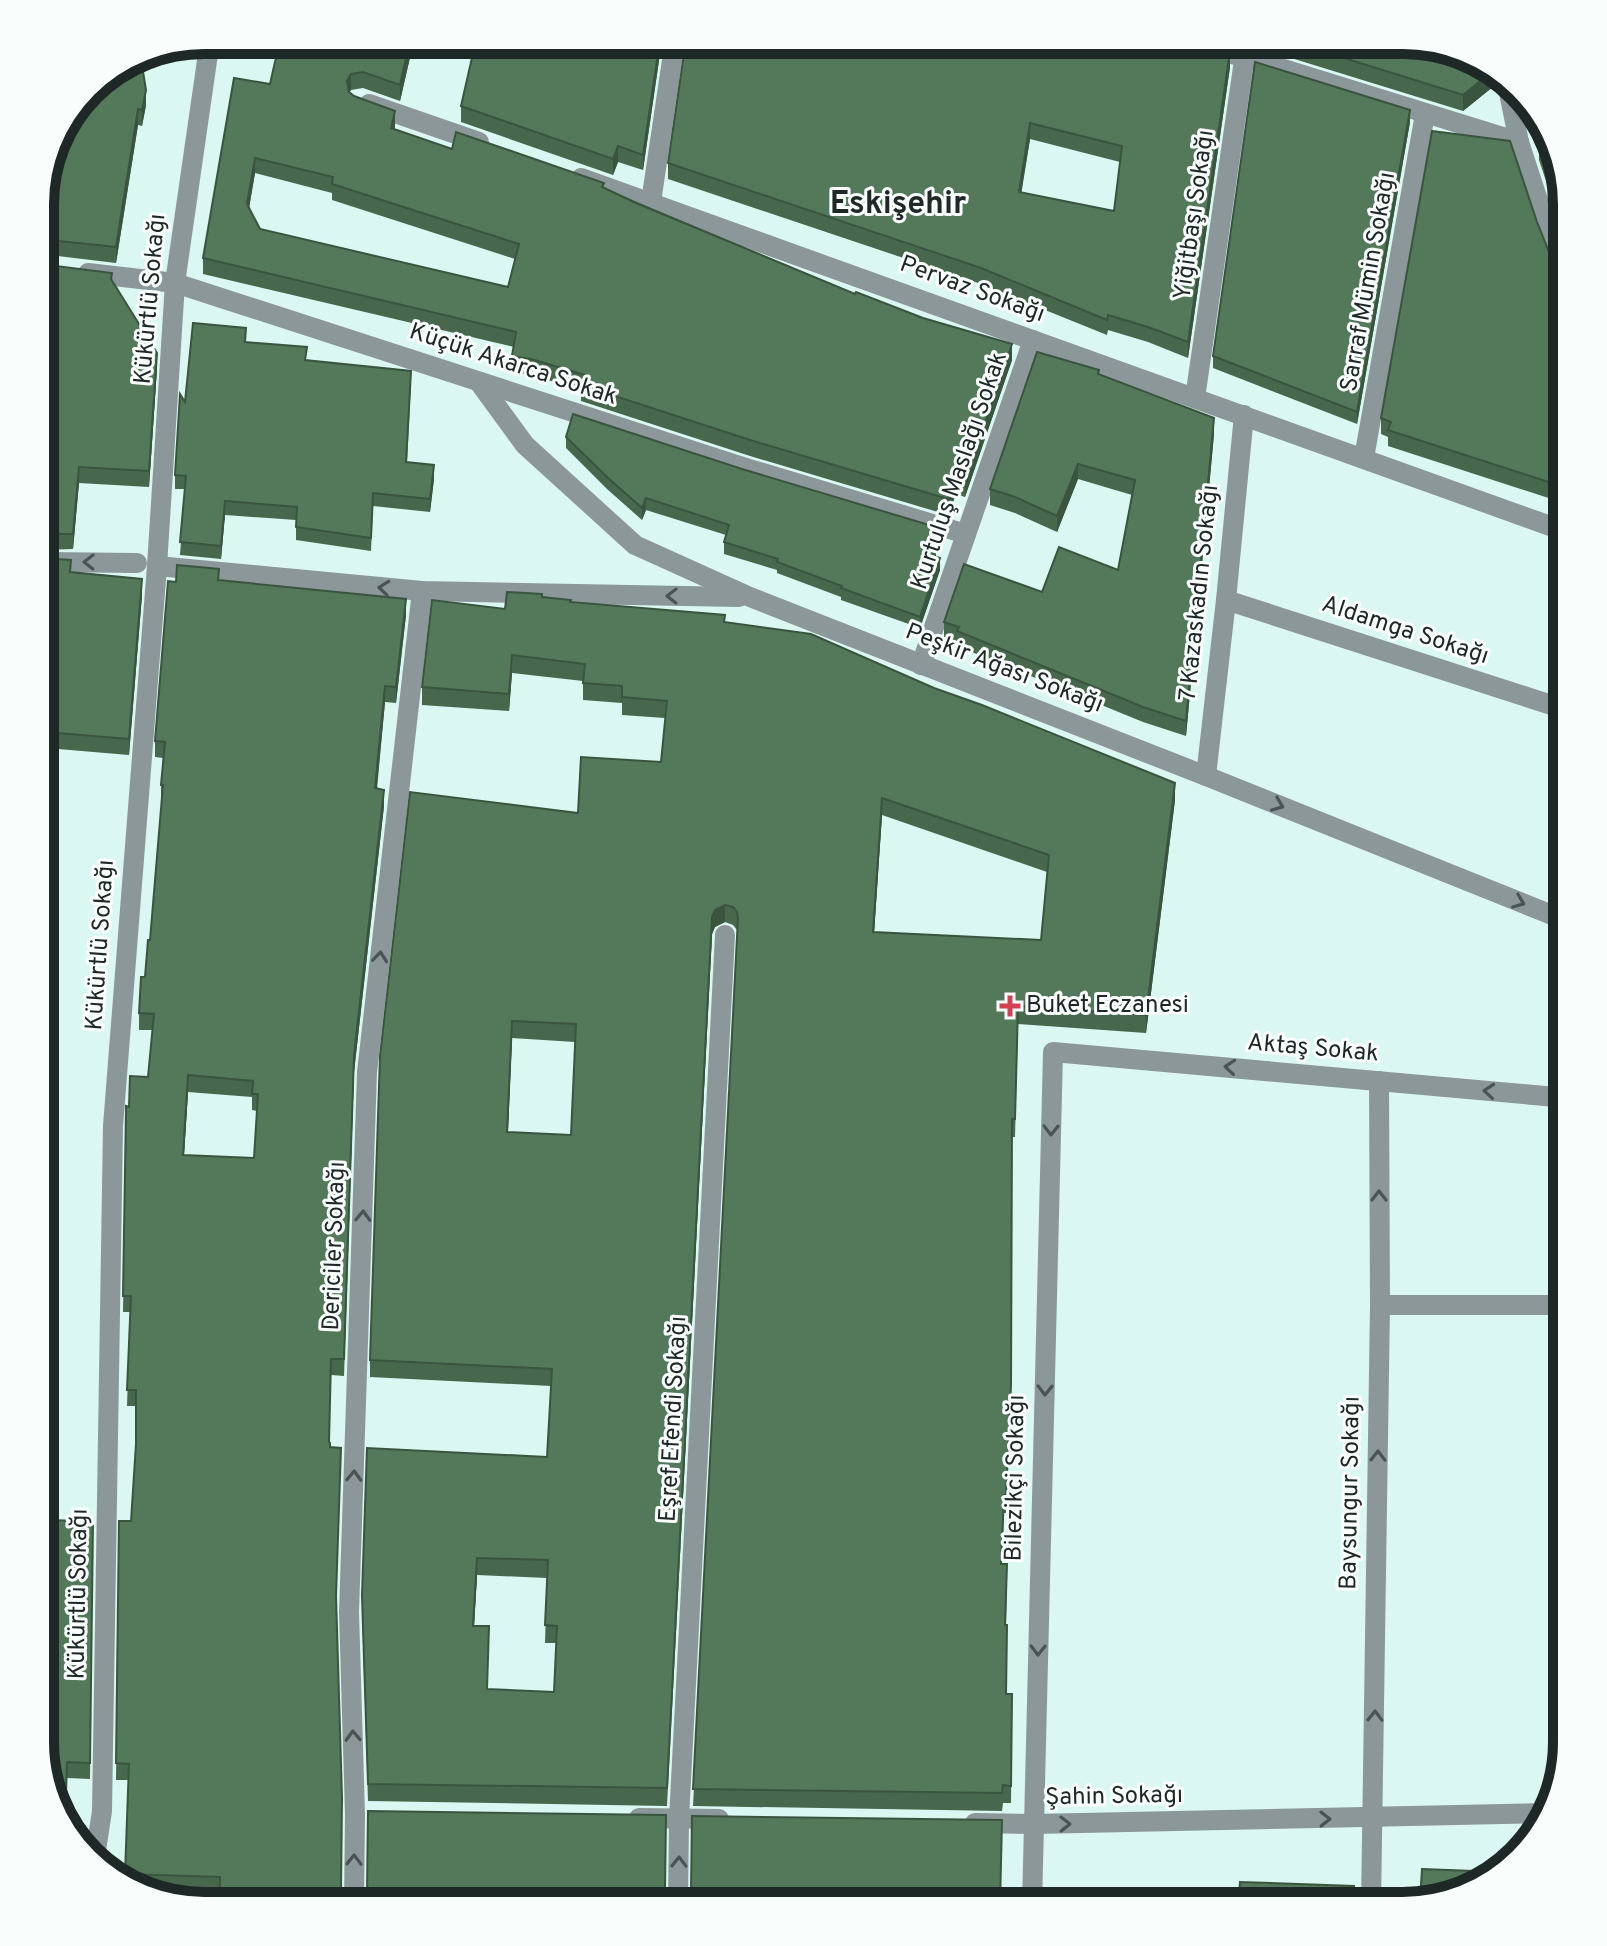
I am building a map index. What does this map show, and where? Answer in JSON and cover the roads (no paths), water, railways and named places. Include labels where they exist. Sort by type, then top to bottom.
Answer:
[{"type":"street","name":"Kükürtlü Sokağı","points":[[97,1847],[102,1811],[113,1126],[147,564],[175,283],[208,54]]},
{"type":"street","points":[[651,202],[673,54]]},
{"type":"street","name":"Yiğitbaşı Sokağı","points":[[1195,398],[1245,54]]},
{"type":"street","points":[[1260,54],[1425,114],[1519,142]]},
{"type":"street","points":[[359,100],[490,146]]},
{"type":"street","points":[[1510,100],[1519,142],[1553,222]]},
{"type":"street","name":"Sarraf Mümin Sokağı","points":[[1364,458],[1425,114]]},
{"type":"street","name":"Pervaz Sokağı","points":[[564,172],[1553,527]]},
{"type":"street","name":"Küçük Akarca Sokak","points":[[70,271],[175,283],[746,468],[966,534]]},
{"type":"street","name":"Kurtuluş Maslağı Sokak","points":[[921,665],[1033,340]]},
{"type":"street","name":"Peşkir Ağası Sokağı","points":[[479,382],[525,445],[635,545],[750,597],[1553,915]]},
{"type":"street","name":"7 Kazaskadın Sokağı","points":[[1206,776],[1244,415]]},
{"type":"street","points":[[54,562],[147,564],[422,591],[750,597]]},
{"type":"street","name":"Dericiler Sokağı","points":[[355,1892],[363,1814],[349,1612],[367,1072],[422,591]]},
{"type":"street","name":"Aldamga Sokağı","points":[[1226,600],[1553,705]]},
{"type":"street","name":"Eşref Efendi Sokağı","points":[[678,1892],[679,1819],[725,935]]},
{"type":"street","name":"Aktaş Sokak","points":[[1053,1052],[1553,1097]]},
{"type":"street","name":"Bilezikçi Sokağı","points":[[1032,1892],[1053,1052]]},
{"type":"street","name":"Baysungur Sokağı","points":[[1371,1892],[1380,1305],[1379,1081]]},
{"type":"street","points":[[1380,1305],[1553,1305]]},
{"type":"street","name":"Şahin Sokağı","points":[[956,1823],[1535,1813]]},
{"type":"street","points":[[617,1818],[741,1820]]},
{"type":"place","name":"Buket Eczanesi","points":[[1010,1006]]},
{"type":"district","name":"Eskişehir","points":[[898,205]]}]
